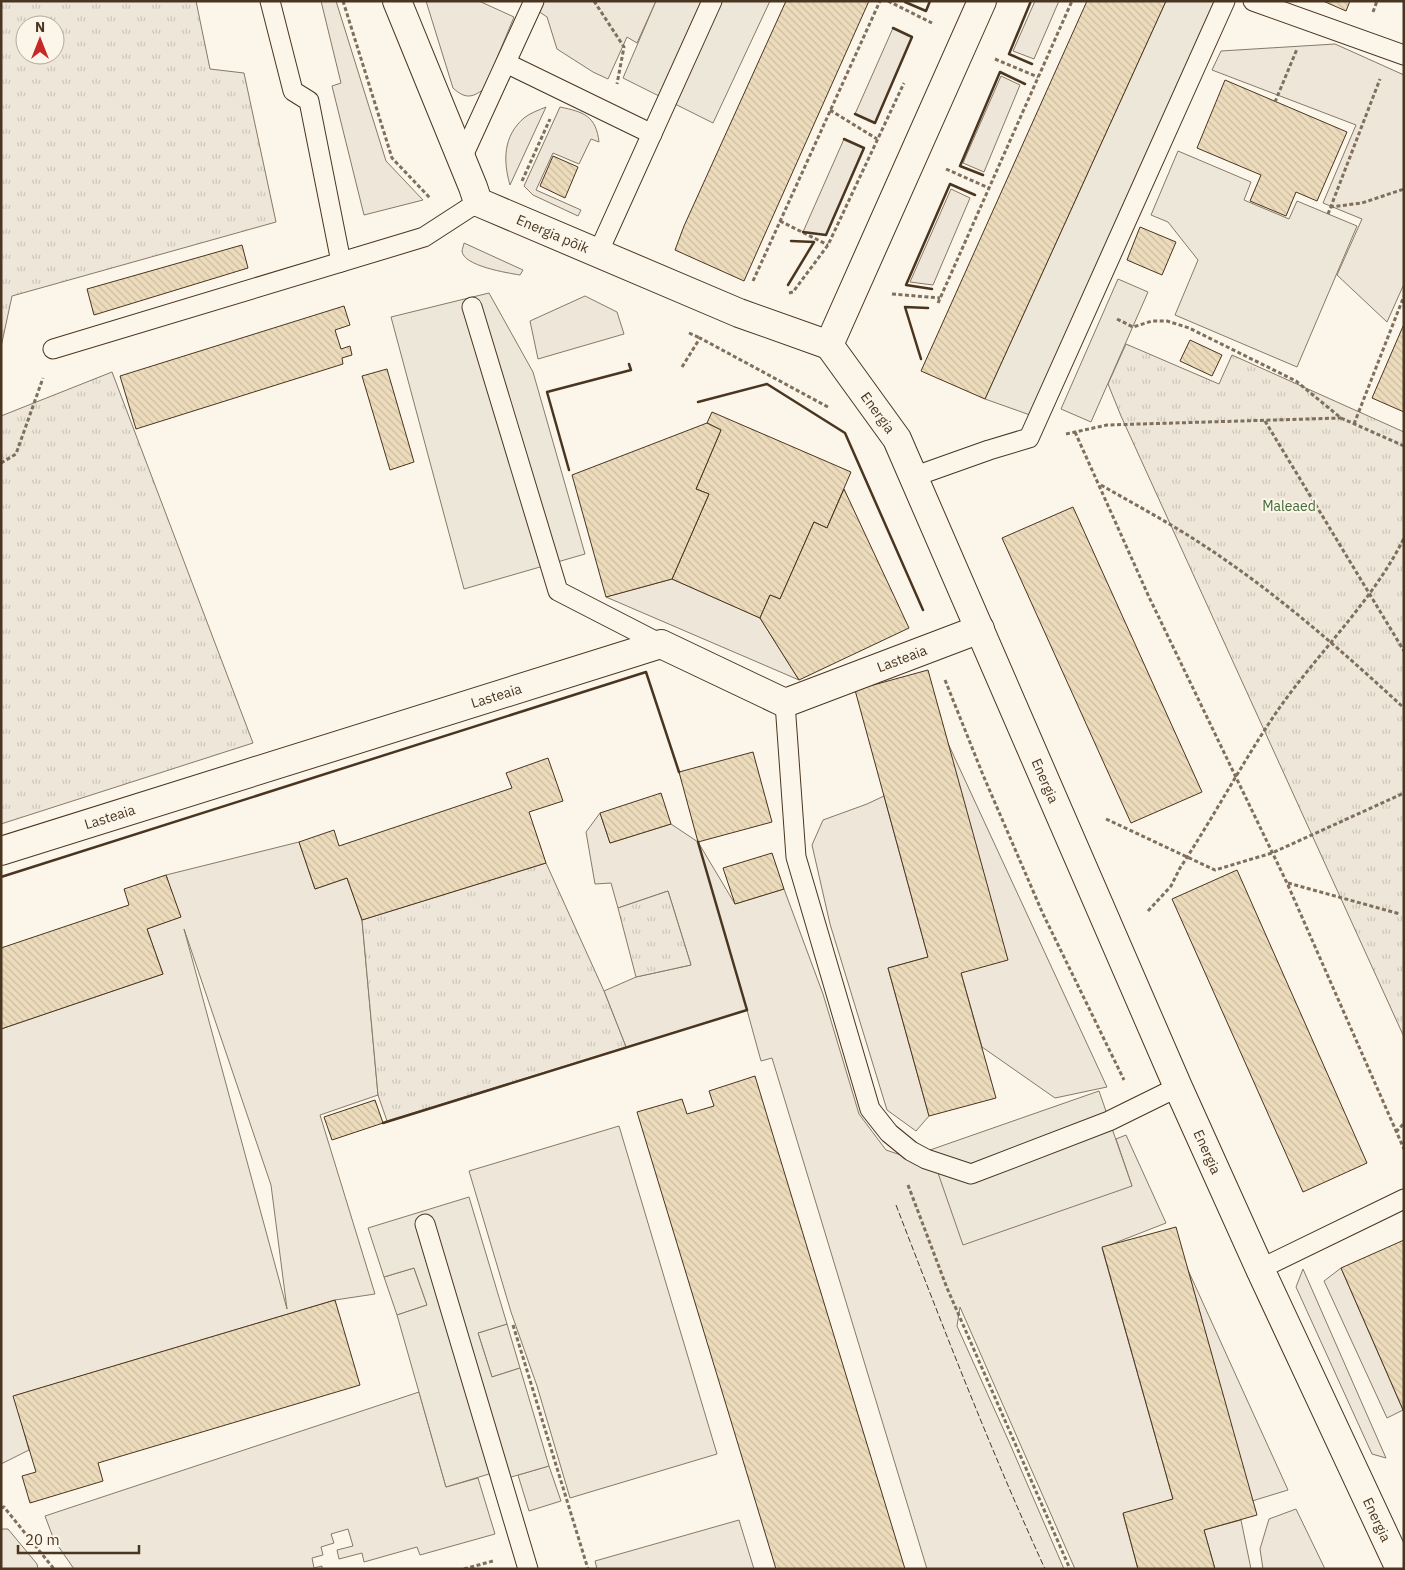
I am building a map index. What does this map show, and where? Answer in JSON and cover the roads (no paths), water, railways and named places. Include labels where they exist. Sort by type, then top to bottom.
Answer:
[{"type":"street","points":[[397,1],[462,158],[478,202]]},
{"type":"street","points":[[829,345],[982,1]]},
{"type":"street","name":"Energia põik","points":[[478,202],[739,313],[829,345]]},
{"type":"street","name":"Energia","points":[[829,345],[897,439],[1178,1087],[1400,1569]]},
{"type":"street","name":"Lasteaia","points":[[785,703],[980,629]]},
{"type":"street","points":[[661,644],[785,703]]},
{"type":"street","name":"Lasteaia","points":[[1,851],[661,644]]},
{"type":"lane","points":[[270,1],[293,91],[309,101],[341,262]]},
{"type":"lane","points":[[462,158],[534,1]]},
{"type":"lane","points":[[598,253],[712,1]]},
{"type":"lane","points":[[914,477],[989,450],[1030,438],[1225,1]]},
{"type":"lane","points":[[1253,1],[1397,53]]},
{"type":"lane","points":[[506,63],[652,134]]},
{"type":"lane","points":[[53,349],[424,237],[478,202]]},
{"type":"lane","points":[[472,307],[558,591],[661,644]]},
{"type":"lane","points":[[785,703],[796,857],[870,1109],[889,1134],[911,1151],[926,1159],[971,1174],[1109,1121],[1178,1087]]},
{"type":"lane","points":[[1260,1268],[1404,1199]]},
{"type":"lane","points":[[425,1224],[528,1569]]},
{"type":"park label","name":"Maleaed","points":[[1289,506]]}]
